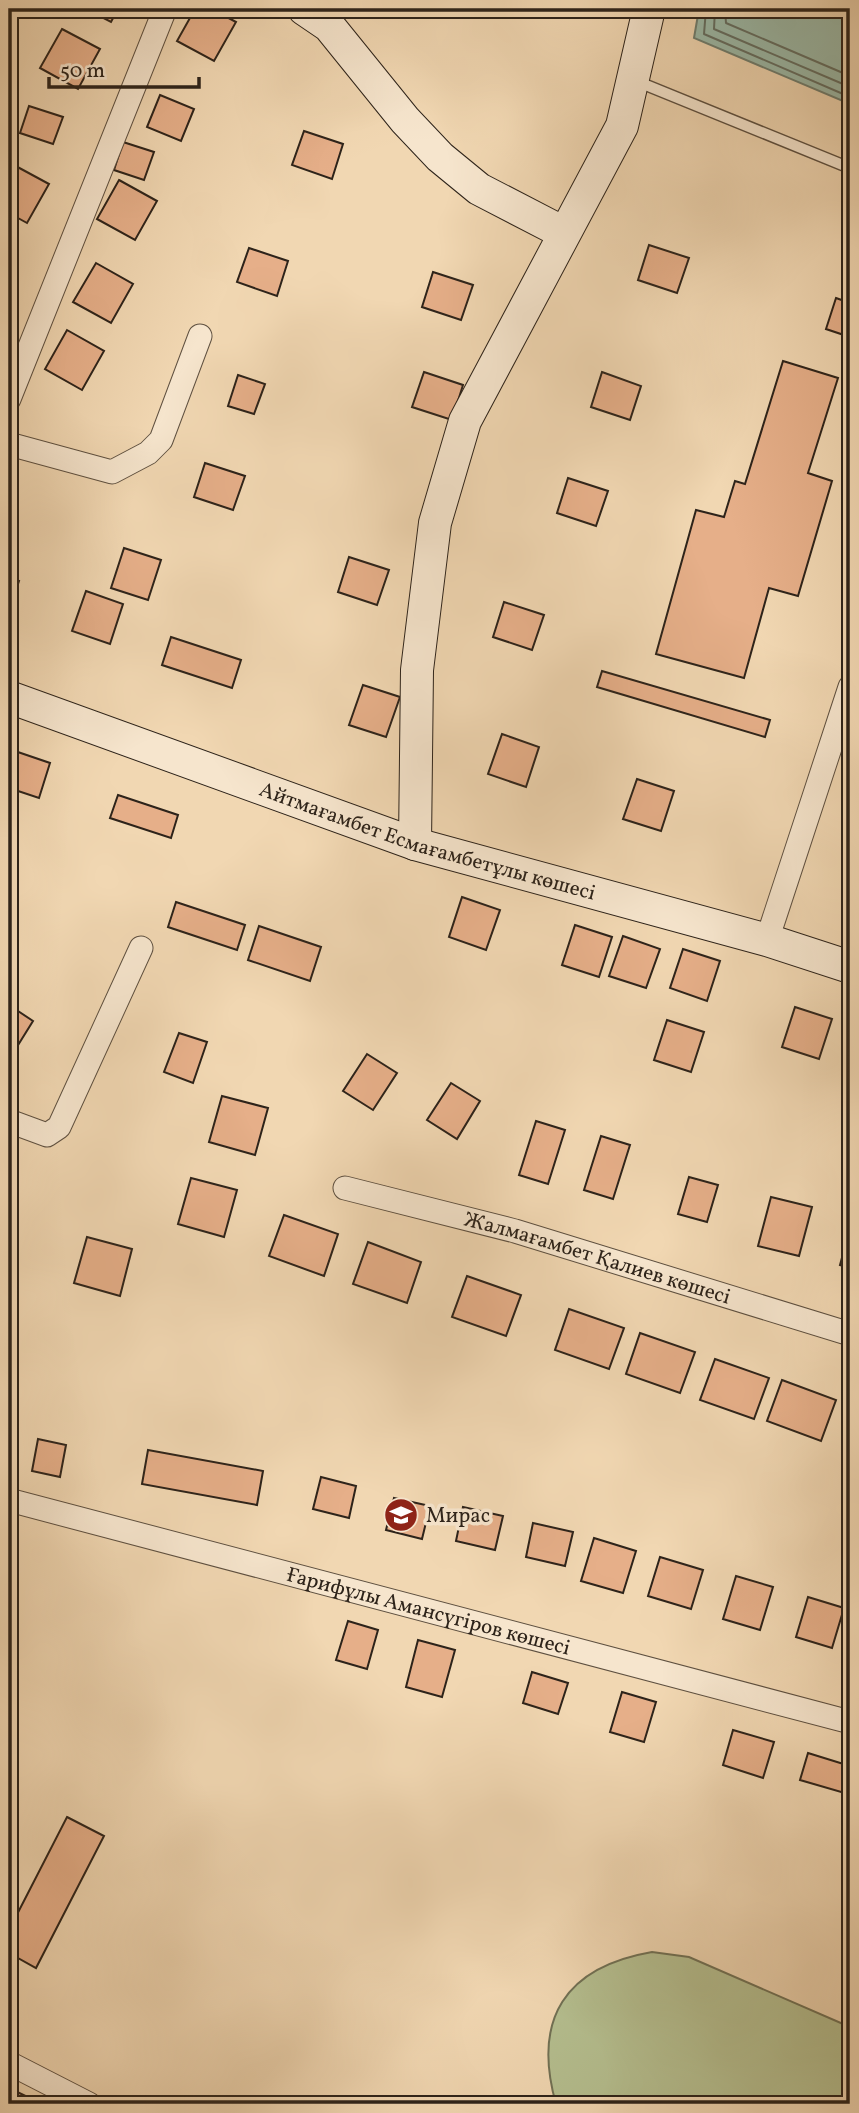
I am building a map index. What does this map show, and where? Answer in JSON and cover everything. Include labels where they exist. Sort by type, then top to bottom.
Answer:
[{"type":"street","points":[[9,399],[165,9]]},
{"type":"street","points":[[304,9],[329,26],[405,120],[440,157],[479,189],[564,233]]},
{"type":"street","points":[[415,844],[416,670],[435,523],[465,421],[622,126],[649,9]]},
{"type":"street","points":[[9,444],[112,472],[148,453],[161,440],[200,336]]},
{"type":"street","points":[[767,940],[850,687]]},
{"type":"street","name":"Айтмағамбет Есмағамбетұлы көшесі","points":[[9,697],[415,844],[767,940],[850,967]]},
{"type":"street","points":[[9,1121],[47,1135],[59,1126],[141,948]]},
{"type":"street","name":"Жалмағамбет Қалиев көшесі","points":[[345,1188],[515,1231],[850,1334]]},
{"type":"street","name":"Ғарифұлы Амансүгіров көшесі","points":[[9,1500],[850,1722]]},
{"type":"street","points":[[9,2063],[89,2104]]},
{"type":"lane","points":[[633,79],[850,168]]},
{"type":"green space","points":[[652,1952],[689,1957],[850,2027],[850,2104],[556,2104],[550,2074],[549,2046],[553,2023],[562,2002],[577,1984],[597,1970],[622,1959]]},
{"type":"water","points":[[699,9],[850,9],[850,104],[694,38]]},
{"type":"building","points":[[86,9],[118,9],[111,22]]},
{"type":"building","points":[[195,9],[212,9],[236,22],[214,61],[177,41]]},
{"type":"building","points":[[62,29],[100,49],[78,89],[40,68]]},
{"type":"building","points":[[160,95],[194,109],[181,141],[147,127]]},
{"type":"building","points":[[29,106],[63,117],[53,144],[20,133]]},
{"type":"building","points":[[304,131],[343,144],[332,179],[292,165]]},
{"type":"building","points":[[123,142],[154,152],[144,180],[114,170]]},
{"type":"building","points":[[12,164],[49,184],[27,223],[9,213],[9,169]]},
{"type":"building","points":[[119,180],[157,201],[135,240],[97,219]]},
{"type":"building","points":[[649,245],[689,258],[677,293],[638,280]]},
{"type":"building","points":[[249,248],[288,261],[277,296],[237,282]]},
{"type":"building","points":[[96,263],[133,284],[111,323],[73,302]]},
{"type":"building","points":[[433,272],[473,285],[461,320],[422,307]]},
{"type":"building","points":[[836,298],[850,303],[850,337],[826,329]]},
{"type":"building","points":[[67,330],[104,351],[82,390],[45,369]]},
{"type":"building","points":[[783,361],[838,378],[808,473],[832,481],[798,596],[769,588],[744,678],[656,654],[696,510],[724,517],[735,481],[745,484]]},
{"type":"building","points":[[424,372],[463,385],[452,420],[412,407]]},
{"type":"building","points":[[602,372],[641,386],[630,420],[591,407]]},
{"type":"building","points":[[238,375],[265,384],[254,414],[228,406]]},
{"type":"building","points":[[205,463],[245,476],[233,510],[194,497]]},
{"type":"building","points":[[568,478],[608,491],[596,526],[557,513]]},
{"type":"building","points":[[124,548],[161,560],[148,600],[111,588]]},
{"type":"building","points":[[349,557],[389,570],[377,605],[338,592]]},
{"type":"building","points":[[9,578],[19,581],[9,611]]},
{"type":"building","points":[[86,591],[123,604],[110,644],[72,631]]},
{"type":"building","points":[[504,602],[544,615],[532,650],[493,637]]},
{"type":"building","points":[[171,637],[241,660],[232,688],[162,665]]},
{"type":"building","points":[[602,671],[770,720],[765,737],[597,687]]},
{"type":"building","points":[[363,685],[400,697],[386,737],[349,725]]},
{"type":"building","points":[[502,734],[539,747],[526,787],[488,774]]},
{"type":"building","points":[[9,749],[50,763],[39,798],[9,788]]},
{"type":"building","points":[[637,779],[674,791],[661,831],[623,819]]},
{"type":"building","points":[[118,795],[178,815],[171,838],[110,818]]},
{"type":"building","points":[[462,897],[500,910],[486,950],[449,937]]},
{"type":"building","points":[[176,902],[245,925],[237,950],[168,927]]},
{"type":"building","points":[[575,925],[612,937],[599,977],[562,965]]},
{"type":"building","points":[[259,926],[321,947],[310,981],[248,960]]},
{"type":"building","points":[[623,936],[660,949],[646,988],[609,976]]},
{"type":"building","points":[[683,949],[720,961],[707,1001],[670,988]]},
{"type":"building","points":[[9,1005],[33,1021],[10,1058],[9,1058]]},
{"type":"building","points":[[795,1007],[832,1019],[819,1059],[782,1047]]},
{"type":"building","points":[[667,1020],[704,1032],[691,1072],[654,1060]]},
{"type":"building","points":[[179,1033],[207,1042],[193,1083],[164,1072]]},
{"type":"building","points":[[367,1054],[397,1073],[373,1110],[343,1091]]},
{"type":"building","points":[[451,1083],[480,1101],[457,1139],[427,1120]]},
{"type":"building","points":[[222,1096],[268,1108],[255,1155],[209,1142]]},
{"type":"building","points":[[536,1121],[565,1130],[548,1184],[519,1175]]},
{"type":"building","points":[[601,1136],[630,1145],[613,1199],[584,1190]]},
{"type":"building","points":[[689,1177],[718,1185],[707,1222],[678,1214]]},
{"type":"building","points":[[191,1178],[237,1190],[224,1237],[178,1224]]},
{"type":"building","points":[[771,1197],[812,1207],[799,1256],[758,1246]]},
{"type":"building","points":[[284,1215],[338,1234],[324,1276],[269,1256]]},
{"type":"building","points":[[850,1228],[850,1268],[840,1265]]},
{"type":"building","points":[[87,1237],[132,1249],[120,1296],[74,1283]]},
{"type":"building","points":[[368,1242],[421,1262],[407,1303],[353,1284]]},
{"type":"building","points":[[467,1276],[521,1295],[506,1336],[452,1317]]},
{"type":"building","points":[[569,1309],[624,1328],[609,1369],[555,1350]]},
{"type":"building","points":[[640,1333],[695,1352],[680,1393],[626,1374]]},
{"type":"building","points":[[715,1359],[769,1378],[754,1419],[700,1400]]},
{"type":"building","points":[[782,1380],[836,1400],[821,1441],[767,1421]]},
{"type":"building","points":[[38,1439],[66,1445],[60,1477],[32,1471]]},
{"type":"building","points":[[148,1450],[263,1471],[257,1505],[142,1484]]},
{"type":"building","points":[[321,1477],[356,1486],[349,1518],[313,1509]]},
{"type":"building","points":[[394,1498],[430,1506],[422,1539],[386,1530]]},
{"type":"building","points":[[463,1507],[503,1516],[495,1550],[456,1541]]},
{"type":"building","points":[[533,1523],[573,1532],[565,1566],[526,1557]]},
{"type":"building","points":[[594,1538],[636,1551],[623,1593],[581,1581]]},
{"type":"building","points":[[660,1557],[703,1570],[691,1609],[648,1596]]},
{"type":"building","points":[[736,1576],[773,1587],[760,1630],[723,1619]]},
{"type":"building","points":[[808,1597],[844,1608],[832,1648],[796,1637]]},
{"type":"building","points":[[348,1621],[378,1630],[367,1669],[336,1660]]},
{"type":"building","points":[[418,1640],[455,1650],[442,1697],[406,1687]]},
{"type":"building","points":[[532,1672],[568,1683],[558,1714],[523,1703]]},
{"type":"building","points":[[622,1692],[656,1702],[644,1742],[610,1732]]},
{"type":"building","points":[[733,1730],[774,1742],[763,1778],[723,1765]]},
{"type":"building","points":[[808,1753],[850,1766],[848,1794],[800,1780]]},
{"type":"building","points":[[67,1817],[104,1836],[36,1968],[9,1953],[9,1930]]},
{"type":"building","points":[[9,2088],[42,2104],[9,2104]]},
{"type":"place","name":"Мирас","points":[[401,1515]]}]
